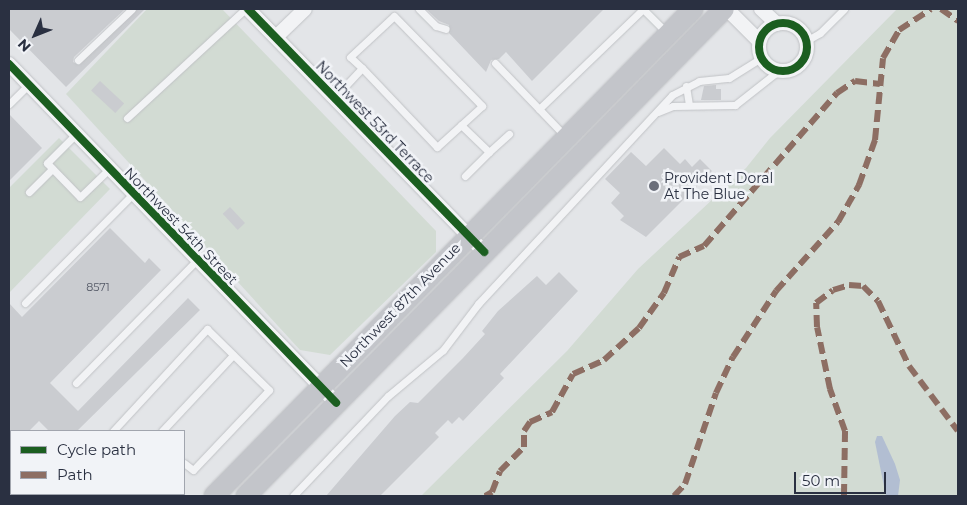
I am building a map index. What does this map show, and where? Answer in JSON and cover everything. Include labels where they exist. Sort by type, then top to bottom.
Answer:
[{"type":"main road","name":"Northwest 87th Avenue","points":[[214,496],[693,9]]},
{"type":"main road","name":"Northwest 87th Avenue","points":[[246,496],[725,9]]},
{"type":"street","name":"Northwest 53rd Terrace","points":[[247,9],[484,252]]},
{"type":"street","points":[[276,37],[305,9]]},
{"type":"street","points":[[725,9],[760,42],[761,58],[778,71],[800,65],[805,58],[806,41],[792,25],[777,24],[761,9]]},
{"type":"street","points":[[760,42],[777,24]]},
{"type":"street","name":"Northwest 54th Street","points":[[9,64],[336,404]]},
{"type":"lane","points":[[78,60],[132,9]]},
{"type":"lane","points":[[127,118],[247,9]]},
{"type":"lane","points":[[419,9],[436,26],[446,29]]},
{"type":"lane","points":[[539,109],[642,9],[669,35]]},
{"type":"lane","points":[[806,41],[820,33],[844,9]]},
{"type":"lane","points":[[394,16],[482,106],[437,147],[362,68],[350,57],[394,16]]},
{"type":"lane","points":[[293,496],[388,396],[443,350],[478,304],[656,113],[686,86],[729,78],[761,58]]},
{"type":"lane","points":[[495,63],[566,137]]},
{"type":"lane","points":[[334,98],[362,68]]},
{"type":"lane","points":[[656,113],[689,105],[735,105],[778,71]]},
{"type":"lane","points":[[9,104],[28,84]]},
{"type":"lane","points":[[686,86],[689,105]]},
{"type":"lane","points":[[462,125],[489,152]]},
{"type":"lane","points":[[76,134],[47,164],[80,197],[109,169]]},
{"type":"lane","points":[[465,176],[509,134]]},
{"type":"lane","points":[[28,192],[52,169]]},
{"type":"lane","points":[[25,302],[133,194]]},
{"type":"lane","points":[[76,383],[197,260]]},
{"type":"lane","points":[[114,430],[207,329],[269,390],[193,470],[185,464]]},
{"type":"lane","points":[[163,430],[234,355]]},
{"type":"shaded area","points":[[147,9],[222,9],[436,231],[436,252],[330,355],[300,350],[66,94]]},
{"type":"shaded area","points":[[897,9],[958,9],[958,496],[421,496],[567,351],[638,269],[746,168],[770,138]]},
{"type":"shaded area","points":[[59,138],[110,189],[9,293],[9,188]]},
{"type":"water","points":[[877,436],[882,436],[895,464],[900,480],[898,496],[886,496],[875,442]]},
{"type":"building","points":[[9,9],[125,9],[74,57],[73,62],[79,65],[137,9],[145,9],[66,87],[9,29]]},
{"type":"building","points":[[426,9],[604,9],[532,81],[506,52],[499,59],[491,60],[486,72],[449,33],[449,25],[439,21]]},
{"type":"building","points":[[100,81],[124,104],[115,113],[91,91]]},
{"type":"building","points":[[716,85],[716,89],[721,89],[721,100],[701,100],[704,86]]},
{"type":"building","points":[[9,114],[42,148],[9,181]]},
{"type":"building","name":"Provident Doral At The Blue","points":[[664,148],[680,164],[685,159],[692,167],[700,159],[712,171],[646,237],[620,220],[624,216],[611,203],[620,193],[605,179],[631,152],[646,166]]},
{"type":"building","points":[[230,207],[245,223],[238,230],[223,214]]},
{"type":"building","points":[[110,228],[145,263],[149,258],[161,270],[50,383],[78,411],[188,298],[200,310],[78,430],[48,430],[39,421],[30,430],[9,431],[9,303],[22,317]]},
{"type":"building","points":[[559,272],[578,291],[500,374],[504,378],[463,421],[459,417],[452,424],[448,420],[435,433],[439,437],[380,496],[326,496],[395,416],[410,402],[418,403],[463,358],[485,334],[482,331],[498,311],[537,276],[546,285]]},
{"type":"marked path","points":[[674,496],[685,484],[716,393],[733,357],[776,291],[838,222],[859,185],[875,140],[883,58],[899,30],[931,9]]},
{"type":"marked path","points":[[941,9],[958,21]]},
{"type":"marked path","points":[[485,496],[492,492],[500,471],[524,447],[524,431],[530,422],[552,412],[573,374],[604,360],[639,328],[664,293],[679,257],[704,246],[837,93],[855,81],[880,84]]},
{"type":"marked path","points":[[844,496],[845,431],[830,389],[817,327],[816,303],[833,290],[849,285],[863,286],[878,301],[909,366],[958,431]]},
{"type":"cycle path","points":[[248,9],[484,252]]},
{"type":"cycle path","points":[[778,23],[788,23],[800,30],[807,42],[807,47],[807,52],[800,64],[788,71],[778,71],[770,67],[763,60],[759,52],[759,42],[763,34],[770,27],[778,23]]},
{"type":"cycle path","points":[[9,64],[336,403]]},
{"type":"place","name":"Provident Doral At The Blue","points":[[654,186]]}]
